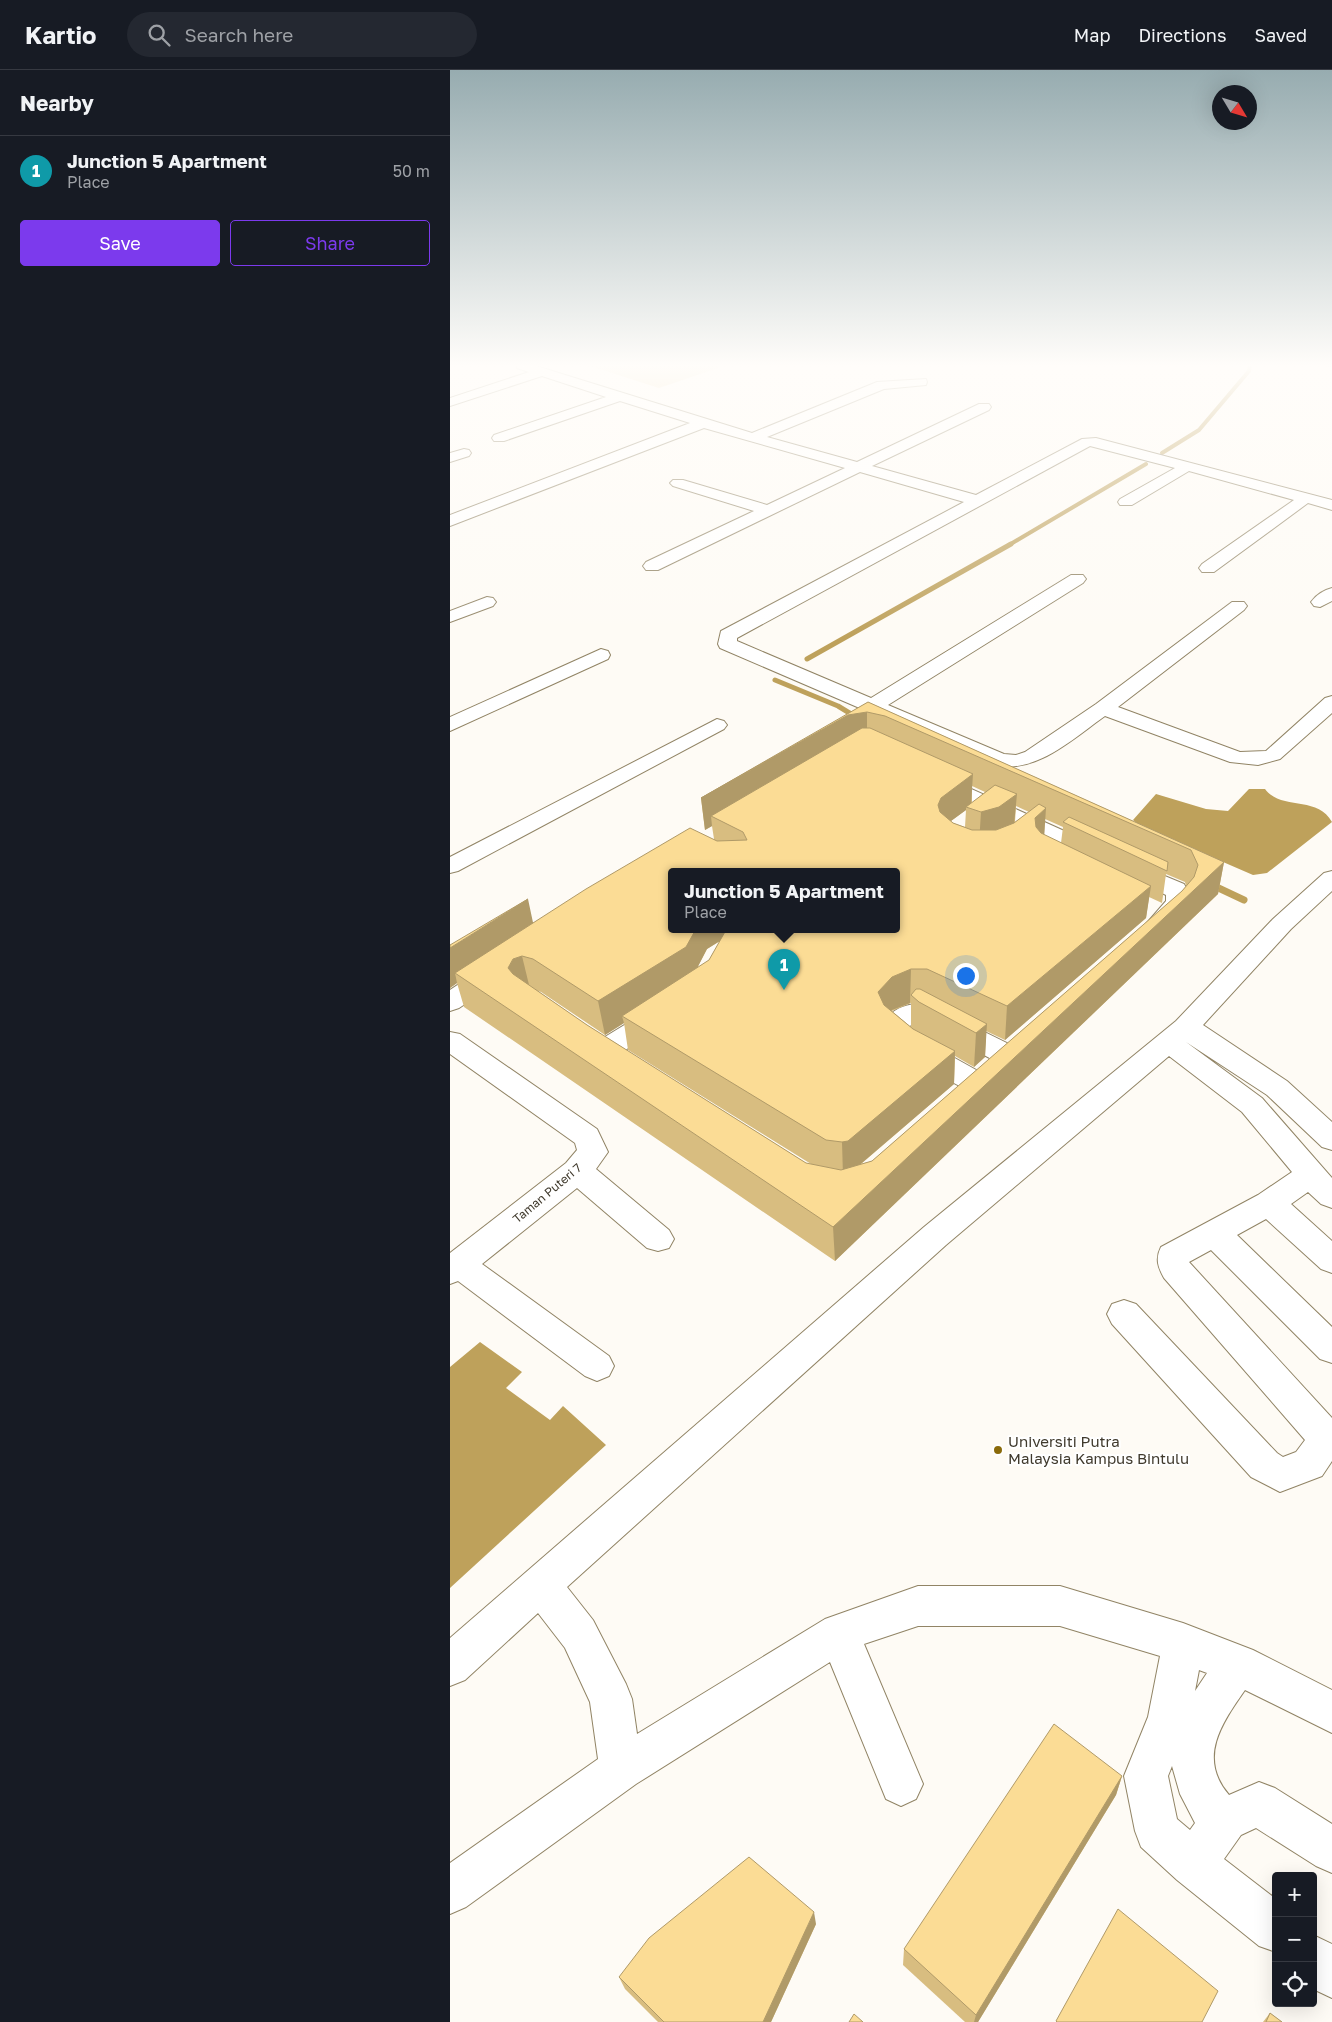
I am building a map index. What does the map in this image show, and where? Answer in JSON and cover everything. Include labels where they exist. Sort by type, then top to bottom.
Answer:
[{"type":"street","points":[[450,521],[616,456]]},
{"type":"street","points":[[819,456],[975,500]]},
{"type":"street","points":[[652,566],[884,456]]},
{"type":"street","points":[[1059,456],[728,635],[727,644],[746,654],[874,705],[1000,760],[1018,761],[1032,756],[1103,708],[1238,606]]},
{"type":"street","points":[[1150,456],[1332,505]]},
{"type":"street","points":[[1126,502],[1188,466]]},
{"type":"street","points":[[678,483],[770,511]]},
{"type":"street","points":[[1208,568],[1306,498]]},
{"type":"street","points":[[874,705],[1077,579]]},
{"type":"street","points":[[450,617],[487,602]]},
{"type":"street","points":[[450,725],[601,656]]},
{"type":"street","points":[[1103,708],[1237,758],[1258,759],[1273,755],[1332,702]]},
{"type":"street","points":[[450,866],[717,725]]},
{"type":"street","points":[[920,772],[1175,890],[1178,895],[1178,903],[1166,917],[1136,944]]},
{"type":"street","points":[[970,820],[990,805]]},
{"type":"street","points":[[1010,842],[1033,825]]},
{"type":"street","points":[[1047,859],[1046,850],[1063,838]]},
{"type":"street","points":[[450,1666],[935,1236],[1177,1034],[1282,924],[1332,878]]},
{"type":"street","points":[[1140,905],[1166,917]]},
{"type":"street","points":[[450,1002],[507,965]]},
{"type":"street","points":[[605,1050],[675,1004]]},
{"type":"street","points":[[978,1083],[907,1044],[898,1036],[894,1027],[899,1018],[912,1012],[925,1013],[1009,1056]]},
{"type":"street","points":[[580,1033],[630,1066]]},
{"type":"street","points":[[1177,1034],[1277,1088],[1332,1139]]},
{"type":"street","points":[[1124,1314],[1264,1465],[1280,1475],[1309,1464],[1324,1443],[1320,1430],[1175,1269],[1172,1256],[1269,1203],[1321,1186],[1252,1105],[1177,1034]]},
{"type":"street","points":[[955,1102],[1032,1036]]},
{"type":"street","name":"Taman Puteri 7","points":[[450,1041],[587,1137],[593,1152],[577,1171],[454,1268]]},
{"type":"street","points":[[577,1171],[658,1239]]},
{"type":"street","points":[[1269,1203],[1332,1260]]},
{"type":"street","points":[[1213,1232],[1332,1349]]},
{"type":"street","points":[[454,1268],[597,1366]]},
{"type":"street","points":[[541,1585],[579,1634],[611,1699],[622,1769]]},
{"type":"street","points":[[450,1891],[622,1769],[839,1633],[918,1606],[1060,1606],[1184,1643],[1238,1665],[1332,1712]]},
{"type":"street","points":[[839,1633],[901,1784]]},
{"type":"street","points":[[1184,1643],[1170,1717],[1146,1776],[1157,1831],[1193,1864],[1272,1926]]},
{"type":"street","points":[[1225,1818],[1213,1814],[1194,1777],[1192,1744],[1207,1708],[1238,1665]]},
{"type":"street","points":[[1193,1864],[1225,1818],[1259,1804],[1332,1850]]},
{"type":"street","points":[[1317,1962],[1332,1974]]},
{"type":"shaded area","points":[[1249,789],[1265,789],[1272,796],[1280,800],[1308,805],[1325,814],[1332,822],[1267,873],[1253,875],[1140,826],[1133,820],[1156,794],[1206,809],[1228,811]]},
{"type":"shaded area","points":[[480,1342],[522,1372],[506,1388],[550,1420],[563,1406],[606,1445],[450,1588],[450,1367]]},
{"type":"building","points":[[868,702],[1224,862],[833,1227],[455,973],[586,889],[690,828],[717,841],[747,840],[743,832],[711,816],[862,728],[870,728],[973,774],[941,798],[938,805],[940,812],[953,823],[972,830],[996,830],[1014,823],[1039,804],[1046,808],[1035,818],[1036,827],[1041,833],[1151,886],[1007,1006],[927,969],[911,969],[892,977],[878,992],[884,1005],[913,1029],[955,1051],[848,1141],[842,1142],[826,1140],[622,1016],[709,960],[724,933],[900,933],[900,868],[668,868],[668,933],[694,933],[686,947],[598,1001],[533,959],[522,956],[513,959],[508,968],[513,974],[587,1025],[806,1163],[841,1170],[872,1161],[1182,891],[1194,877],[1198,865],[1191,850],[885,716],[867,712],[848,715],[701,798]]},
{"type":"building","points":[[995,785],[1017,794],[999,807],[981,812],[966,807]]},
{"type":"building","points":[[1069,817],[1168,862],[1167,871],[1063,822]]},
{"type":"building","points":[[528,899],[450,948],[450,945]]},
{"type":"building","points":[[916,989],[920,989],[987,1024],[976,1033],[919,1002],[911,995]]},
{"type":"building","points":[[1054,1724],[1122,1776],[976,2015],[904,1949]]},
{"type":"building","points":[[749,1857],[814,1912],[763,2022],[664,2022],[619,1977],[649,1938]]},
{"type":"building","points":[[1118,1909],[1218,1991],[1202,2022],[1056,2021]]},
{"type":"building","points":[[1270,2013],[1282,2022],[1266,2022]]},
{"type":"building","points":[[854,2014],[863,2022],[849,2022]]},
{"type":"waterway","points":[[1009,545],[1146,464]]},
{"type":"waterway","points":[[807,659],[1011,544]]},
{"type":"waterway","points":[[775,680],[838,706],[856,717]]},
{"type":"waterway","points":[[1210,884],[1244,900]]},
{"type":"place","name":"Junction 5 Apartment","points":[[784,990]]},
{"type":"place","name":"Universiti Putra Malaysia Kampus Bintulu","points":[[998,1450]]}]
